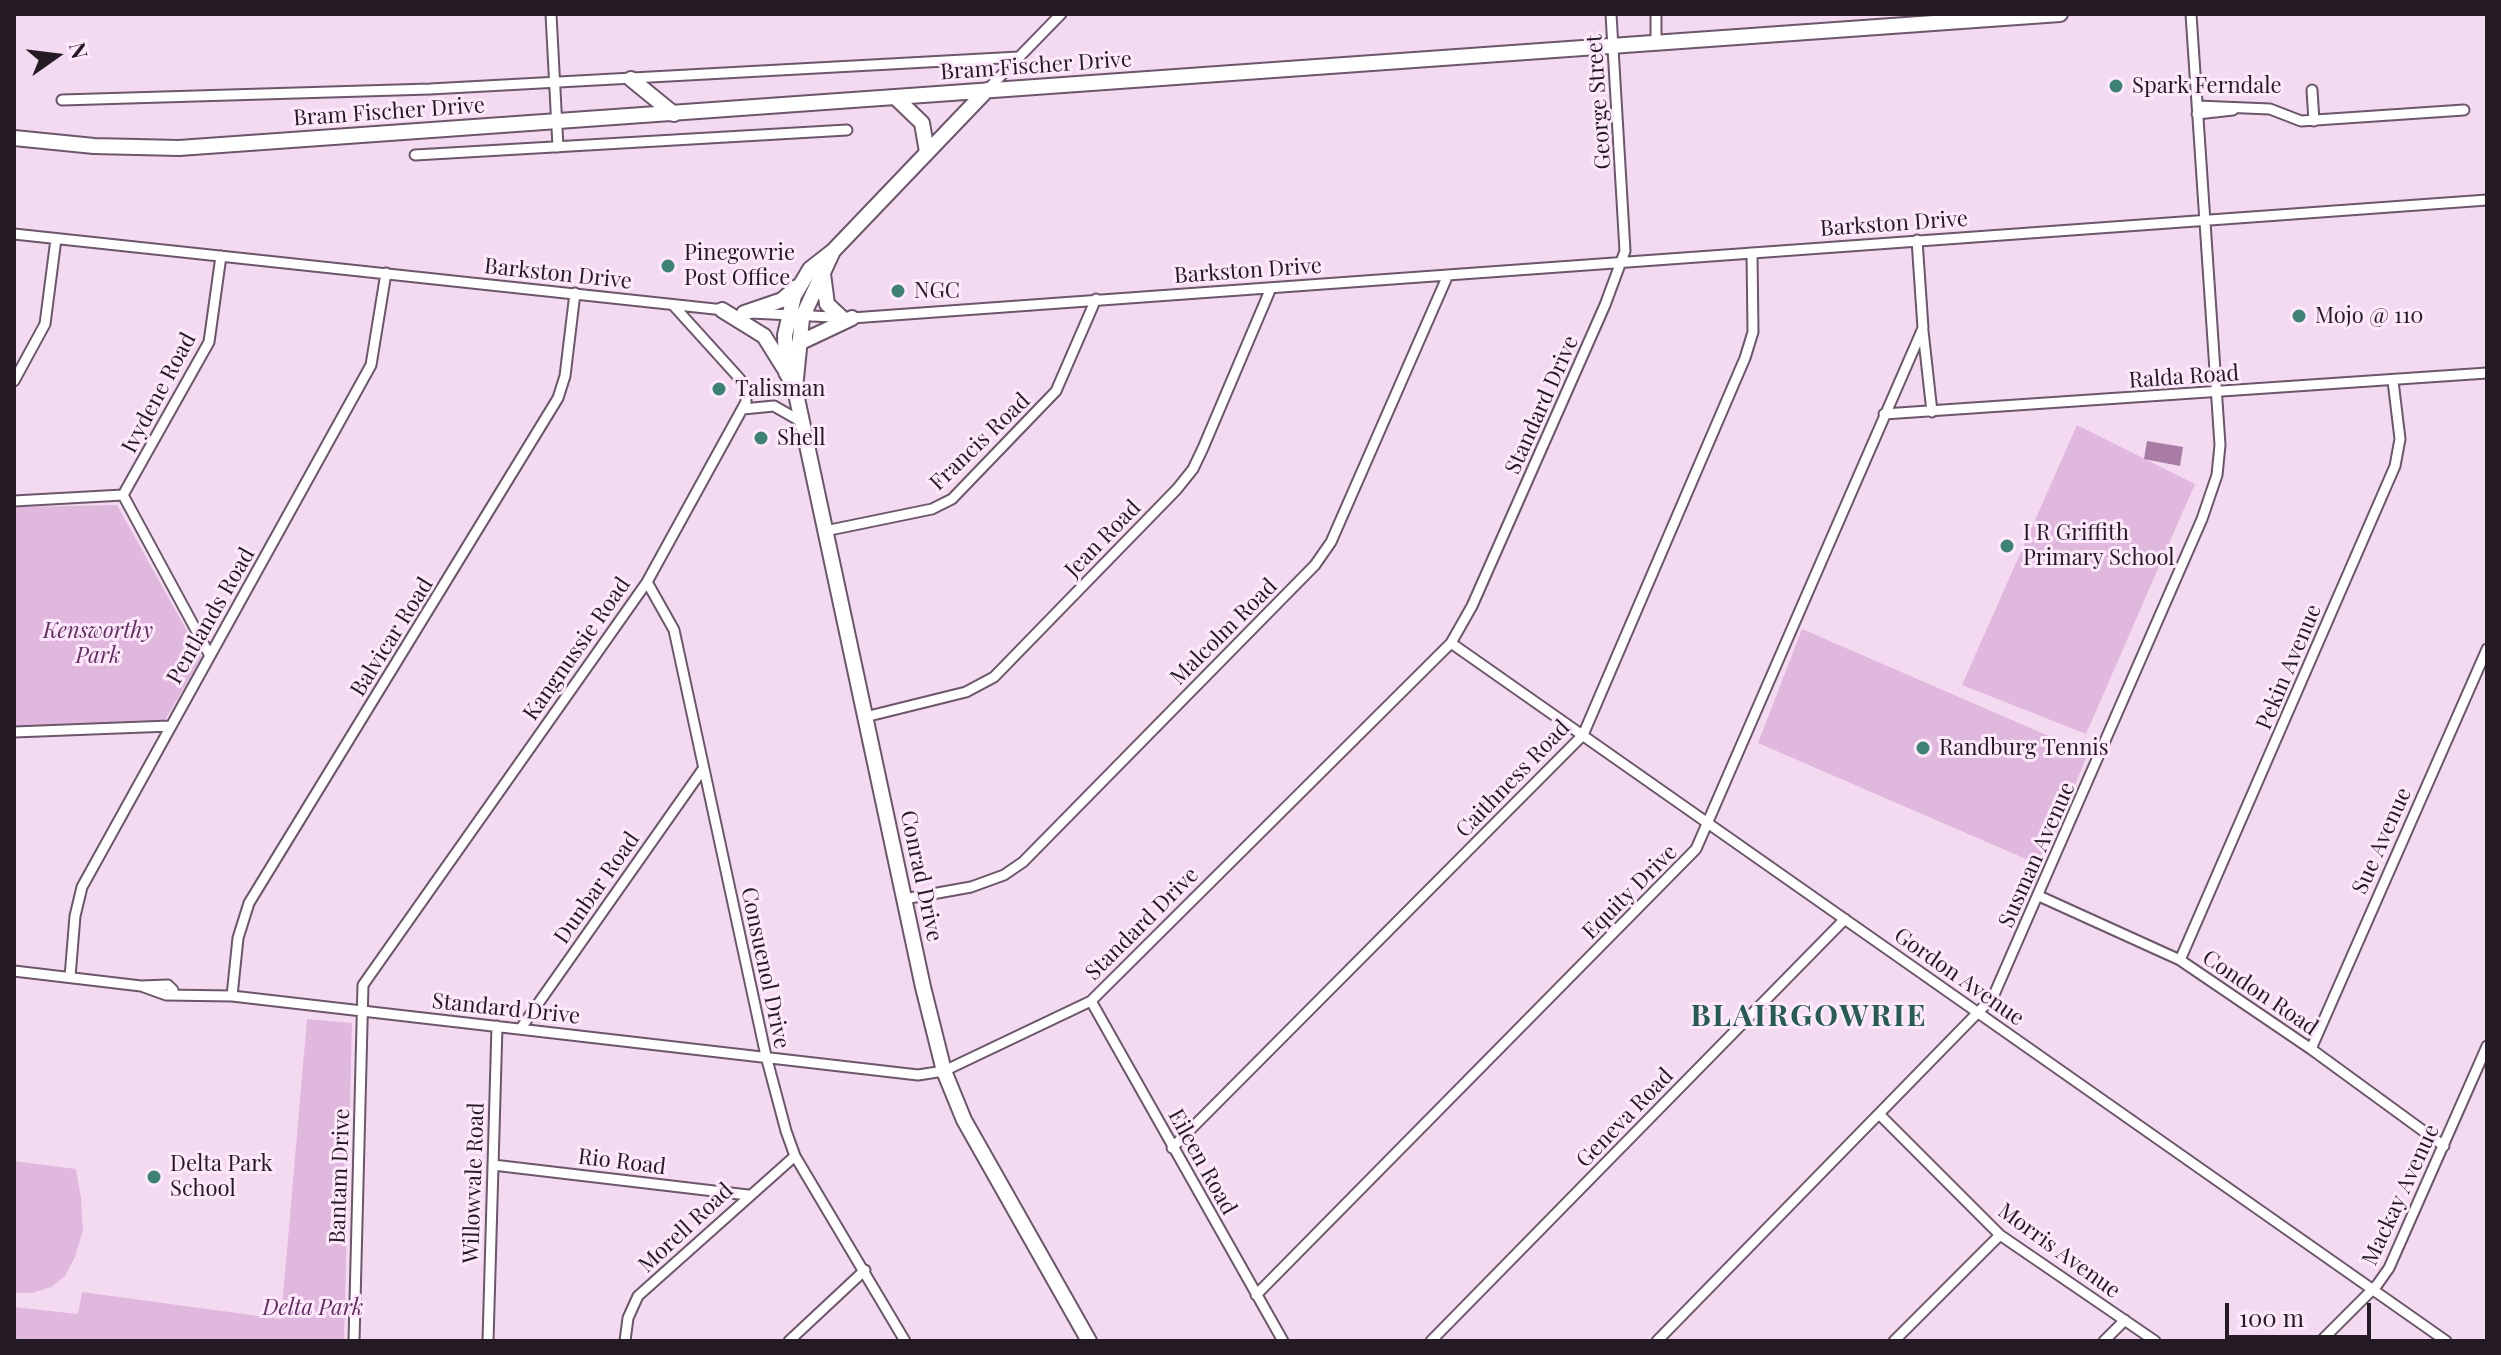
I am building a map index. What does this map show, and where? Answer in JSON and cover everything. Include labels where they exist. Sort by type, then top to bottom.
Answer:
[{"type":"main road","name":"Bram Fischer Drive","points":[[14,138],[94,146],[179,148],[2060,14]]},
{"type":"main road","points":[[631,79],[674,114]]},
{"type":"main road","points":[[744,313],[783,299],[803,281],[815,263],[833,251],[987,90]]},
{"type":"main road","points":[[896,98],[922,123],[927,152]]},
{"type":"main road","points":[[795,317],[823,274],[833,251]]},
{"type":"main road","points":[[799,343],[847,318],[827,304],[823,274]]},
{"type":"main road","points":[[795,317],[803,281]]},
{"type":"main road","points":[[722,310],[764,336],[786,372]]},
{"type":"main road","name":"Conrad Drive","points":[[795,317],[799,343],[795,389]]},
{"type":"main road","name":"Conrad Drive","points":[[795,317],[786,372],[795,389],[944,1071],[964,1120],[1089,1341]]},
{"type":"street","points":[[551,14],[558,147]]},
{"type":"street","points":[[987,90],[1061,14]]},
{"type":"street","name":"George Street","points":[[1611,14],[1623,188]]},
{"type":"street","points":[[1656,14],[1656,43]]},
{"type":"street","name":"Susman Avenue","points":[[1657,1341],[1980,1014],[1993,997],[2212,492],[2220,459],[2191,14]]},
{"type":"street","name":"Bram Fischer Drive","points":[[62,100],[554,83],[1019,57]]},
{"type":"street","points":[[2312,90],[2314,121]]},
{"type":"street","points":[[2197,110],[2270,109],[2292,120],[2314,121],[2464,110]]},
{"type":"street","name":"Bram Fischer Drive","points":[[415,155],[847,130]]},
{"type":"street","name":"Standard Drive","points":[[14,971],[918,1075],[944,1071],[1091,1001],[1451,643],[1472,606],[1622,262],[1626,238],[1623,188]]},
{"type":"street","name":"Barkston Drive","points":[[14,234],[744,313],[847,318],[2487,200]]},
{"type":"street","points":[[14,381],[45,324],[56,239]]},
{"type":"street","name":"Equity Drive","points":[[1917,240],[1932,412]]},
{"type":"street","name":"Caithness Road","points":[[1172,1148],[1583,735],[1748,350],[1753,332],[1752,253]]},
{"type":"street","name":"Ivydene Road","points":[[123,495],[209,342],[221,256]]},
{"type":"street","name":"Pentlands Road","points":[[70,977],[75,916],[82,887],[371,365],[377,344],[386,273]]},
{"type":"street","name":"Malcolm Road","points":[[904,899],[971,887],[1004,875],[1023,862],[1315,565],[1331,542],[1448,275]]},
{"type":"street","name":"Jean Road","points":[[865,717],[966,692],[994,677],[1177,489],[1198,459],[1271,288]]},
{"type":"street","name":"Balvicar Road","points":[[232,996],[240,929],[249,903],[558,398],[565,376],[575,293]]},
{"type":"street","name":"Francis Road","points":[[825,531],[923,512],[952,499],[1056,391],[1096,299]]},
{"type":"street","points":[[673,305],[740,379],[747,393],[743,409],[774,406],[802,422]]},
{"type":"street","name":"Equity Drive","points":[[1256,1295],[1693,853],[1923,328]]},
{"type":"street","name":"Ralda Road","points":[[1884,414],[2487,373]]},
{"type":"street","name":"Pekin Avenue","points":[[2180,960],[2395,466],[2400,439],[2393,381]]},
{"type":"street","name":"Kangnussie Road","points":[[363,1012],[362,989],[371,972],[647,582],[743,409]]},
{"type":"street","points":[[14,501],[123,495],[209,654]]},
{"type":"street","name":"Consuenol Drive","points":[[647,582],[674,630],[766,1056],[795,1156],[905,1341]]},
{"type":"street","name":"Gordon Avenue","points":[[1451,643],[2446,1341]]},
{"type":"street","name":"Sue Avenue","points":[[2311,1049],[2487,649]]},
{"type":"street","points":[[14,732],[170,726]]},
{"type":"street","name":"Dunbar Road","points":[[521,1028],[703,769]]},
{"type":"street","name":"Condon Road","points":[[2039,896],[2180,960],[2311,1049],[2444,1146]]},
{"type":"street","name":"Geneva Road","points":[[1431,1341],[1845,919]]},
{"type":"street","name":"Eileen Road","points":[[1091,1001],[1283,1341]]},
{"type":"street","name":"Bantam Drive","points":[[354,1341],[363,1012]]},
{"type":"street","name":"Willowvale Road","points":[[488,1341],[497,1026]]},
{"type":"street","name":"Mackay Avenue","points":[[2321,1341],[2389,1268],[2487,1046]]},
{"type":"street","name":"Morris Avenue","points":[[1880,1115],[2000,1235],[2155,1341]]},
{"type":"street","name":"Morell Road","points":[[625,1341],[628,1318],[638,1296],[795,1156]]},
{"type":"street","name":"Rio Road","points":[[493,1165],[748,1195]]},
{"type":"street","points":[[1894,1341],[2000,1235]]},
{"type":"street","points":[[789,1341],[865,1270]]},
{"type":"street","points":[[2104,1341],[2125,1320]]},
{"type":"green space","points":[[2077,425],[2195,484],[2086,734],[1962,685]]},
{"type":"green space","name":"Kensworthy Park","points":[[117,505],[202,658],[162,725],[14,730],[14,507]]},
{"type":"green space","name":"Randburg Tennis","points":[[1802,629],[2088,753],[2042,866],[1758,743]]},
{"type":"green space","name":"Delta Park","points":[[307,1019],[352,1023],[344,1341],[14,1341],[14,1307],[78,1314],[82,1292],[281,1319]]},
{"type":"green space","points":[[14,1161],[76,1169],[81,1199],[83,1230],[75,1257],[65,1276],[51,1287],[32,1293],[14,1293]]},
{"type":"shaded area","points":[[2147,441],[2183,447],[2180,466],[2144,459]]},
{"type":"place","name":"Spark Ferndale","points":[[2116,86]]},
{"type":"place","name":"Pinegowrie Post Office","points":[[668,266]]},
{"type":"place","name":"NGC","points":[[898,291]]},
{"type":"place","name":"Mojo @ 110","points":[[2299,316]]},
{"type":"place","name":"Talisman","points":[[719,389]]},
{"type":"place","name":"Shell","points":[[761,438]]},
{"type":"place","name":"I R Griffith Primary School","points":[[2007,546]]},
{"type":"place","name":"Randburg Tennis","points":[[1923,748]]},
{"type":"place","name":"Delta Park School","points":[[154,1177]]},
{"type":"district","name":"BLAIRGOWRIE","points":[[1809,1017]]}]
